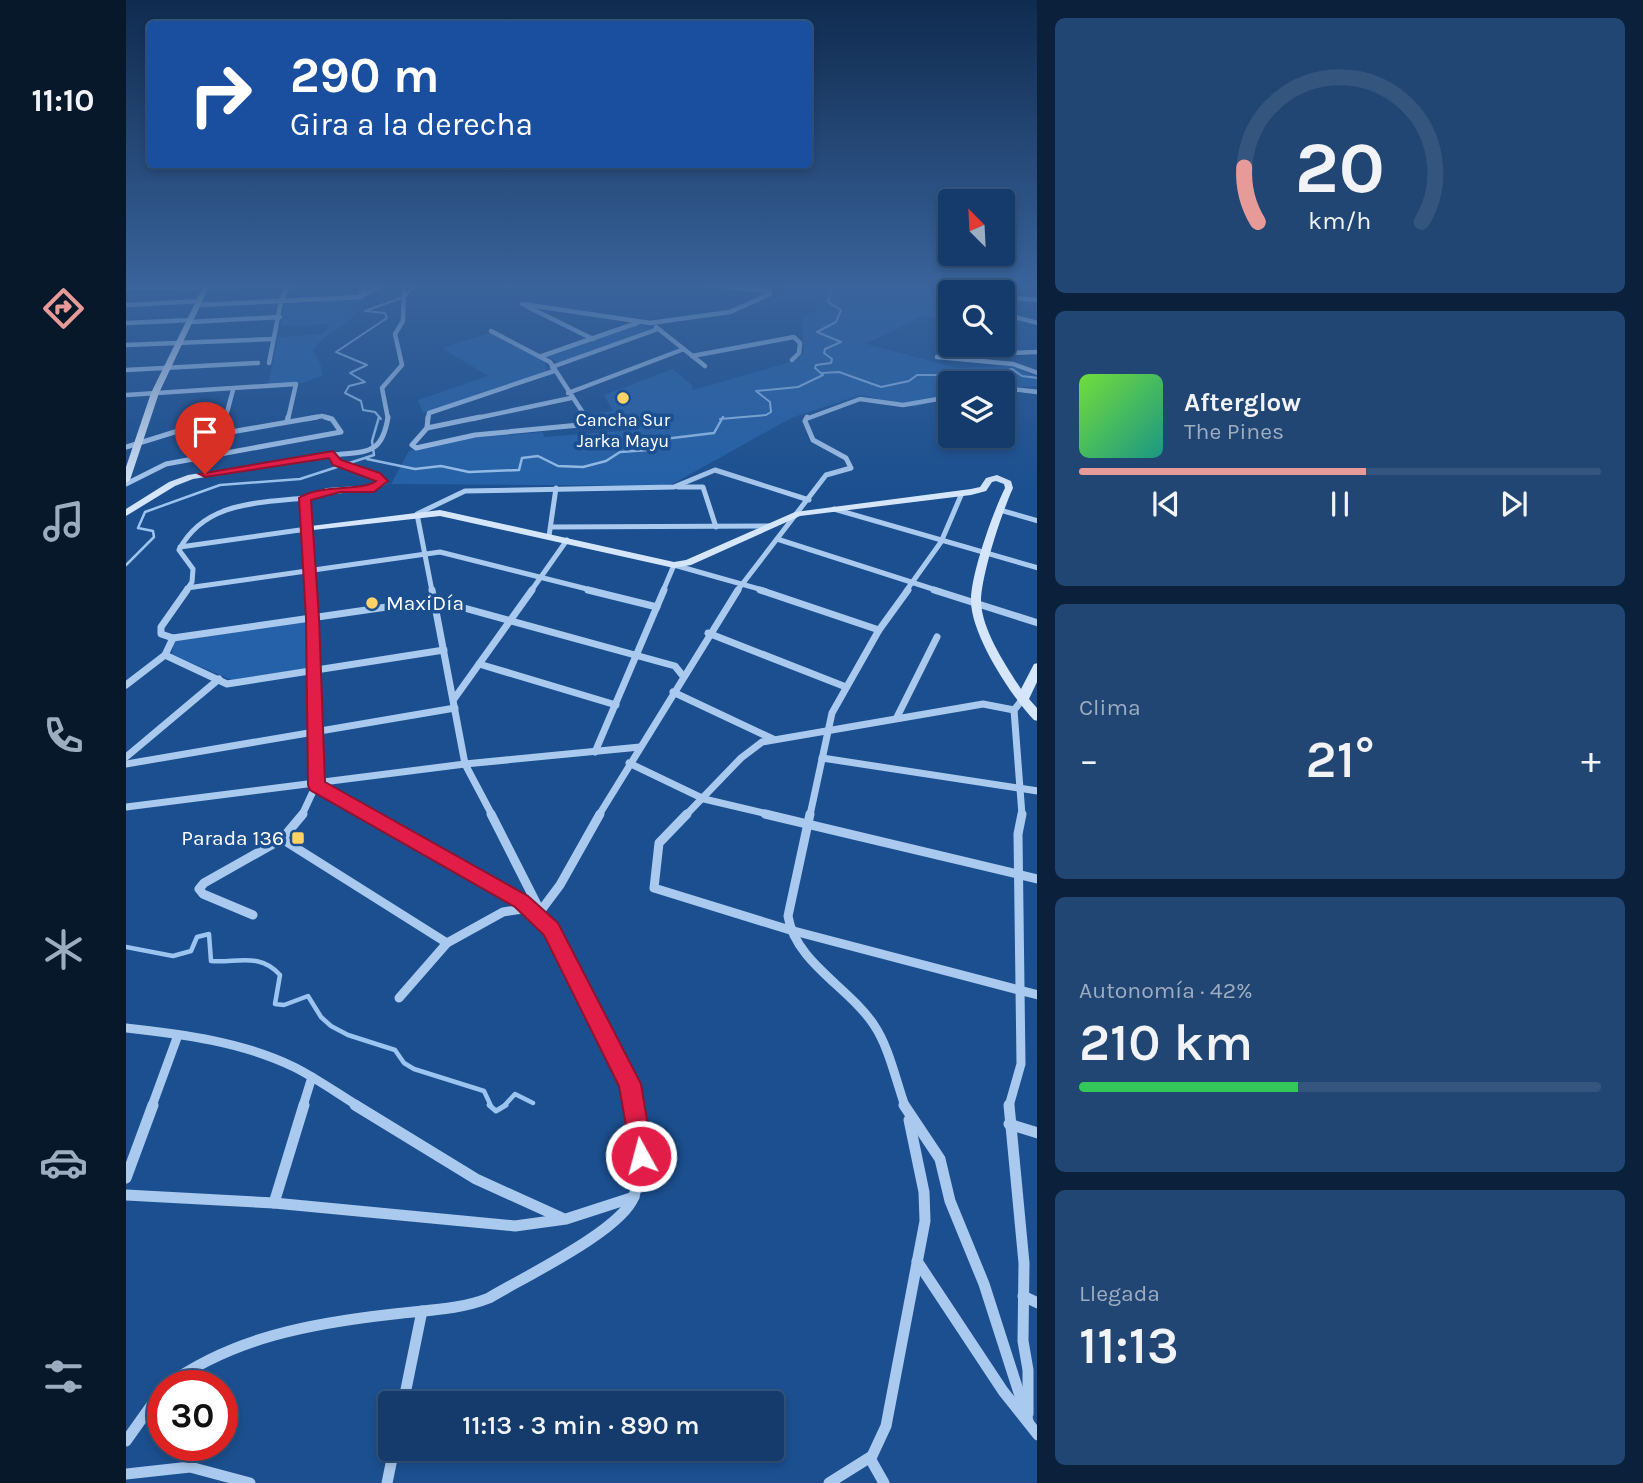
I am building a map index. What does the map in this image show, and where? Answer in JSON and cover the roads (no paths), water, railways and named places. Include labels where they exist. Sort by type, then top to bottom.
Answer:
[{"type":"street","points":[[126,482],[136,444],[155,393],[176,354]]},
{"type":"street","points":[[269,363],[270,354]]},
{"type":"street","points":[[126,513],[172,484],[191,477],[335,458],[374,450],[380,444],[388,419],[382,388],[402,365],[400,354]]},
{"type":"street","points":[[538,354],[553,369],[570,395],[590,424],[475,435],[416,447],[412,445],[427,428],[570,395],[671,354]]},
{"type":"street","points":[[542,356],[547,354]]},
{"type":"street","points":[[427,428],[429,413],[592,354]]},
{"type":"street","points":[[692,356],[702,354]]},
{"type":"street","points":[[792,360],[798,354]]},
{"type":"street","points":[[993,354],[937,357],[1013,364],[1037,373]]},
{"type":"street","points":[[692,356],[705,366]]},
{"type":"street","points":[[126,370],[258,363]]},
{"type":"street","points":[[126,395],[296,384],[287,421]]},
{"type":"street","points":[[1015,389],[1037,392]]},
{"type":"street","points":[[126,447],[226,416],[233,390]]},
{"type":"street","points":[[542,909],[560,885],[629,763],[708,633],[742,583],[826,475],[851,468],[851,463],[813,440],[806,421],[808,416],[860,399],[903,405],[938,399]]},
{"type":"street","points":[[126,482],[166,464],[341,432],[328,417],[287,421],[225,433],[222,432],[220,418]]},
{"type":"street","points":[[335,458],[349,467],[376,475],[383,483],[374,488],[339,489],[305,498],[221,509],[185,538],[180,547],[179,551],[193,569],[192,582],[161,627],[161,634],[173,638],[435,600],[636,654],[675,666],[684,676]]},
{"type":"street","points":[[674,487],[715,470],[809,500]]},
{"type":"street","points":[[674,565],[688,563],[798,514],[962,493],[983,489],[993,479],[1005,481],[1009,488],[987,552],[976,603],[989,640],[1022,700],[1037,716]]},
{"type":"street","points":[[417,514],[465,491],[703,487],[716,527]]},
{"type":"street","points":[[550,531],[556,488]]},
{"type":"street","points":[[829,1483],[871,1460],[880,1447],[925,1221],[917,1153],[907,1112],[876,1027],[859,1005],[802,949],[790,930],[790,900],[829,728],[846,687],[880,630],[941,542],[962,493]]},
{"type":"street","points":[[253,915],[203,894],[200,889],[204,883],[282,839],[304,814],[316,785],[315,670],[305,498]]},
{"type":"street","points":[[834,509],[1037,568]]},
{"type":"street","points":[[1000,510],[1037,521]]},
{"type":"street","points":[[180,547],[440,513],[550,531],[769,526]]},
{"type":"street","points":[[188,1370],[200,1361],[256,1341],[328,1323],[468,1306],[509,1289],[561,1253],[603,1231],[623,1215],[634,1197],[641,1156],[630,1084],[465,764],[427,554],[417,514]]},
{"type":"street","points":[[550,531],[567,540],[742,583],[880,630]]},
{"type":"street","points":[[777,538],[1037,623]]},
{"type":"street","points":[[126,764],[314,732],[455,704],[479,664],[567,540]]},
{"type":"street","points":[[187,588],[440,552],[657,607]]},
{"type":"street","points":[[595,752],[674,565]]},
{"type":"street","points":[[708,633],[846,687]]},
{"type":"street","points":[[897,717],[937,636]]},
{"type":"street","points":[[126,685],[165,655],[173,638]]},
{"type":"street","points":[[165,655],[227,684],[444,650]]},
{"type":"street","points":[[479,664],[616,705]]},
{"type":"street","points":[[126,757],[219,679]]},
{"type":"street","points":[[1028,1422],[1024,1263],[1009,1102],[1021,1064],[1018,834],[1022,815],[1014,710],[1035,685]]},
{"type":"street","points":[[673,692],[773,739]]},
{"type":"street","points":[[1014,710],[983,704],[829,728],[773,739],[752,748],[659,842],[654,888],[790,930],[1037,995]]},
{"type":"street","points":[[126,807],[465,764],[640,747]]},
{"type":"street","points":[[822,758],[1037,791]]},
{"type":"street","points":[[629,763],[704,799],[1037,879]]},
{"type":"street","points":[[316,785],[530,908],[551,929]]},
{"type":"street","points":[[282,839],[447,943]]},
{"type":"street","points":[[399,998],[447,943],[503,912],[530,908]]},
{"type":"street","points":[[126,1028],[178,1035],[288,1064],[410,1136],[468,1177],[525,1205],[566,1219]]},
{"type":"street","points":[[126,1178],[178,1035]]},
{"type":"street","points":[[274,1203],[312,1077]]},
{"type":"street","points":[[907,1112],[935,1151],[944,1169],[950,1201],[984,1284],[1028,1422]]},
{"type":"street","points":[[1009,1124],[1037,1133]]},
{"type":"street","points":[[917,1153],[922,1148],[935,1151]]},
{"type":"street","points":[[126,1195],[274,1203],[515,1226],[566,1219],[634,1197]]},
{"type":"street","points":[[917,1261],[1003,1391],[1037,1434]]},
{"type":"street","points":[[1023,1296],[1037,1303]]},
{"type":"street","points":[[406,1391],[422,1311]]},
{"type":"street","points":[[126,1441],[147,1411]]},
{"type":"street","points":[[871,1460],[884,1483]]},
{"type":"street","points":[[387,1483],[392,1461]]},
{"type":"street","points":[[126,1474],[190,1467],[250,1483]]},
{"type":"waterway","points":[[341,354],[367,365],[350,373],[365,382],[349,386],[345,393],[361,401],[363,410],[375,412],[381,419]]},
{"type":"waterway","points":[[722,419],[766,415],[771,412],[770,402],[756,391],[798,387],[823,375],[815,368],[816,365],[831,363],[832,359],[826,354]]},
{"type":"waterway","points":[[822,373],[839,372],[881,387],[909,381],[917,375],[936,375],[959,383],[1012,369],[1022,376],[1037,378]]},
{"type":"waterway","points":[[126,565],[154,537],[153,531],[138,528],[145,512],[220,485],[300,479],[374,455],[372,441],[379,417]]},
{"type":"waterway","points":[[367,459],[415,469],[441,466],[469,472],[519,470],[522,458],[538,456],[558,466],[583,467],[606,461],[620,452],[649,450],[664,439],[714,433],[722,419]]},
{"type":"waterway","points":[[126,947],[173,956],[191,951],[197,937],[209,934],[211,961],[256,961],[264,963],[280,975],[275,1004],[284,1005],[308,996],[321,1017],[331,1026],[348,1035],[395,1050],[404,1063],[414,1069],[484,1091],[491,1106]]},
{"type":"waterway","points":[[504,1106],[515,1094],[533,1103]]},
{"type":"waterway","points":[[489,1105],[496,1111],[506,1105]]},
{"type":"place","name":"Cancha Sur Jarka Mayu","points":[[623,398]]},
{"type":"place","name":"MaxiDía","points":[[372,603]]},
{"type":"place","name":"Parada 136","points":[[298,838]]}]
